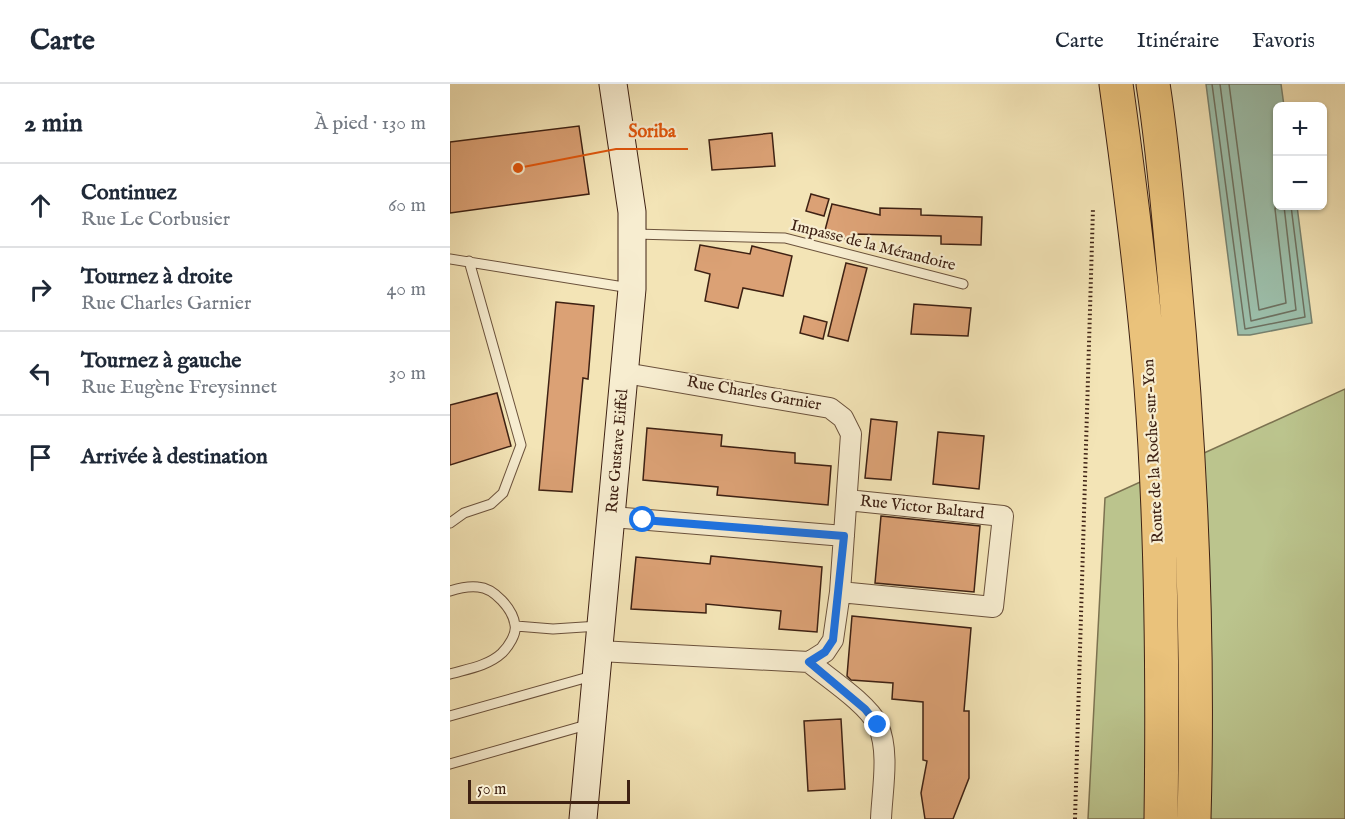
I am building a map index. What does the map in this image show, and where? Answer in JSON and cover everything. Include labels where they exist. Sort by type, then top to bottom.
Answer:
[{"type":"highway","name":"Route de la Roche-sur-Yon","points":[[1116,84],[1144,304],[1157,489],[1162,626],[1161,819]]},
{"type":"highway","name":"Route de la Roche-sur-Yon","points":[[1153,84],[1178,315],[1190,474],[1194,611],[1194,819]]},
{"type":"street","name":"Rue Gustave Eiffel","points":[[583,819],[632,289],[632,212],[613,84]]},
{"type":"street","name":"Rue Charles Garnier","points":[[626,373],[830,408],[843,418],[851,434],[840,592],[833,640],[825,652],[809,662]]},
{"type":"street","name":"Rue Victor Baltard","points":[[840,592],[993,607],[1003,516],[847,500]]},
{"type":"street","points":[[612,517],[844,536]]},
{"type":"street","points":[[599,650],[809,662],[865,709],[878,725],[883,749],[881,819]]},
{"type":"lane","name":"Impasse de la Mérandoire","points":[[632,234],[785,238],[963,284]]},
{"type":"lane","points":[[450,259],[632,289]]},
{"type":"lane","points":[[450,523],[464,513],[491,504],[503,493],[521,446],[469,261]]},
{"type":"lane","points":[[450,591],[480,587],[498,597],[509,609],[516,626],[513,637],[502,653],[486,663],[450,674]]},
{"type":"lane","points":[[516,626],[553,629],[599,650]]},
{"type":"lane","points":[[450,716],[599,650]]},
{"type":"lane","points":[[450,764],[592,723]]},
{"type":"path","points":[[1076,819],[1093,208]]},
{"type":"green space","points":[[1345,389],[1345,819],[1088,819],[1105,498]]},
{"type":"water","points":[[1206,84],[1281,84],[1283,102],[1273,102],[1273,210],[1298,210],[1312,323],[1250,335],[1238,335]]},
{"type":"building","points":[[579,126],[589,194],[450,213],[450,142]]},
{"type":"building","points":[[772,133],[775,166],[712,170],[709,140]]},
{"type":"building","points":[[811,194],[829,199],[824,216],[806,211]]},
{"type":"building","points":[[832,204],[880,215],[880,208],[921,209],[921,215],[982,217],[981,245],[941,244],[941,236],[852,234],[851,240],[824,234]]},
{"type":"building","points":[[700,245],[750,254],[752,246],[792,256],[783,296],[743,288],[738,308],[705,301],[710,274],[695,270]]},
{"type":"building","points":[[846,263],[867,268],[848,341],[828,336]]},
{"type":"building","points":[[556,302],[594,306],[588,379],[583,378],[572,492],[539,490]]},
{"type":"building","points":[[914,304],[971,308],[968,336],[911,334]]},
{"type":"building","points":[[804,316],[827,322],[823,339],[800,333]]},
{"type":"building","points":[[497,393],[511,446],[450,465],[450,405]]},
{"type":"building","points":[[871,419],[897,422],[891,480],[865,478]]},
{"type":"building","points":[[647,428],[722,435],[721,446],[795,453],[795,463],[831,466],[828,505],[717,495],[718,487],[643,480]]},
{"type":"building","points":[[938,432],[984,436],[979,489],[933,484]]},
{"type":"building","points":[[881,516],[980,526],[974,592],[875,583]]},
{"type":"building","points":[[711,556],[822,567],[817,632],[779,629],[781,611],[706,604],[706,613],[631,609],[636,557],[710,564]]},
{"type":"building","points":[[852,616],[971,628],[964,711],[969,711],[969,778],[953,819],[925,819],[921,793],[927,761],[923,760],[923,702],[892,699],[893,683],[851,680],[847,676]]},
{"type":"building","points":[[841,719],[845,789],[808,791],[804,721]]},
{"type":"place","name":"Soriba","points":[[518,168]]},
{"type":"route","points":[[643,520],[844,536],[840,592],[833,640],[825,652],[809,662],[865,709],[878,725]]}]
